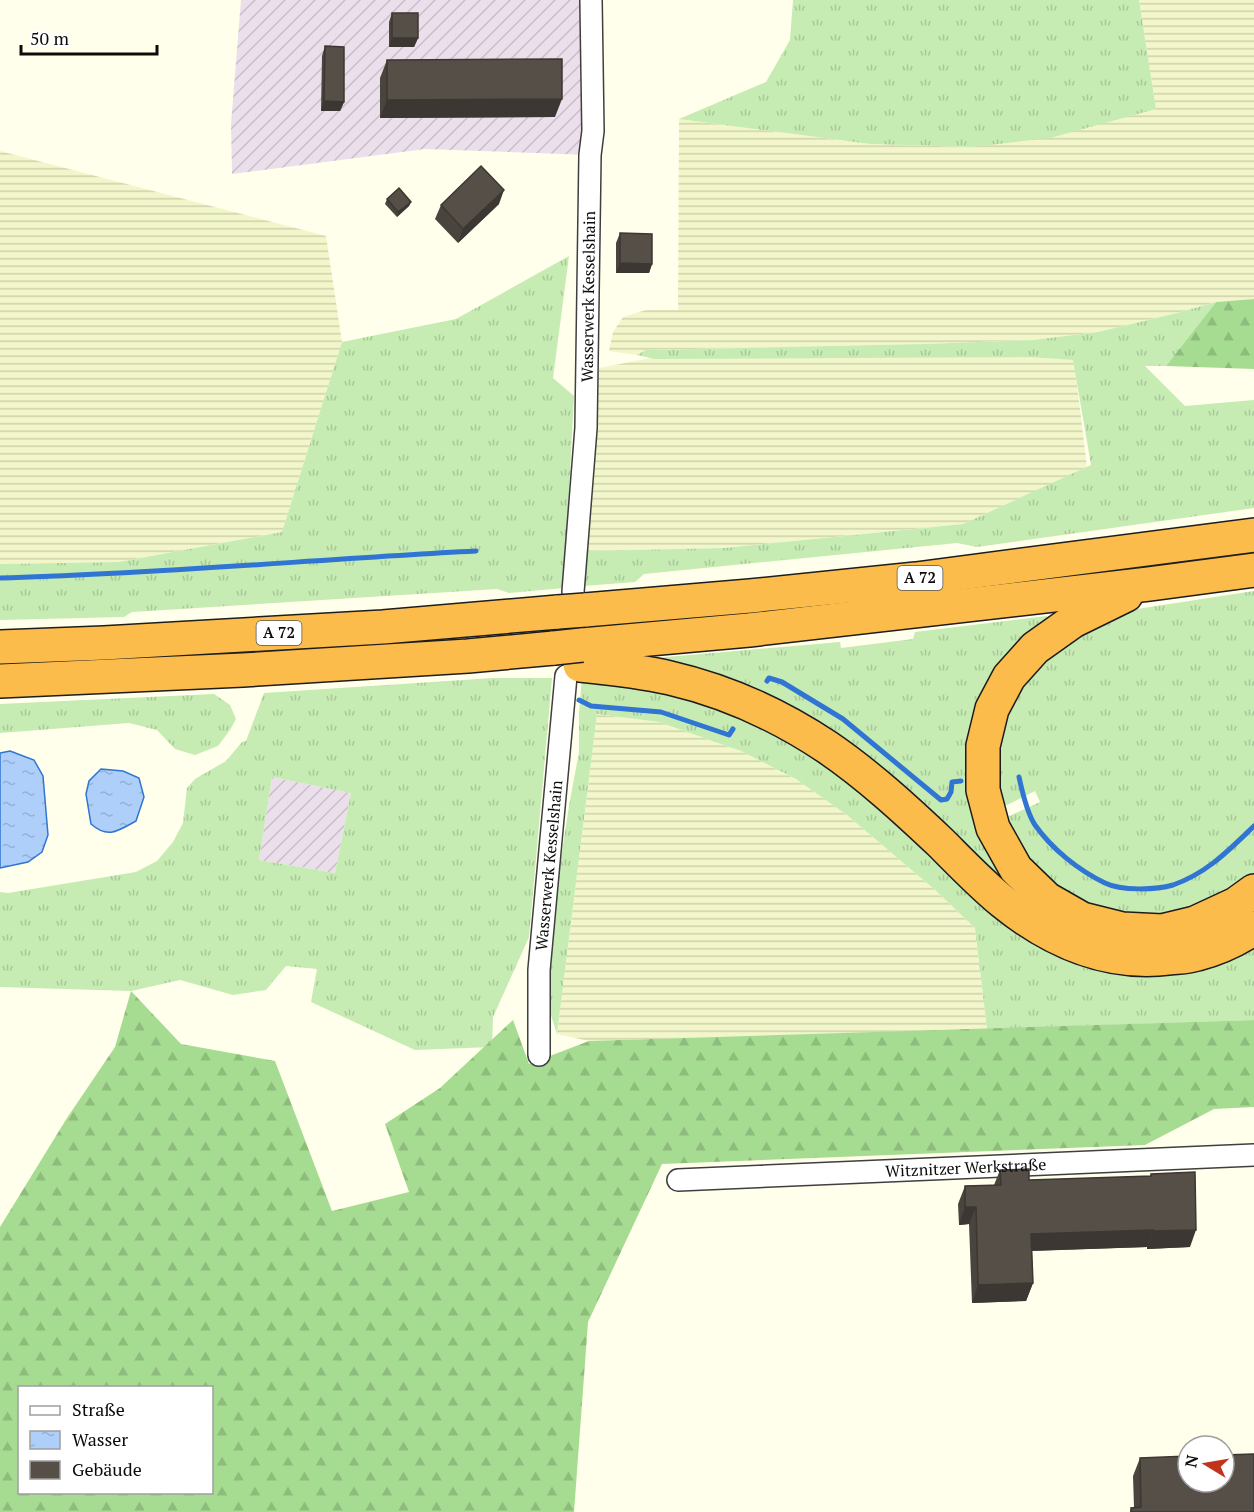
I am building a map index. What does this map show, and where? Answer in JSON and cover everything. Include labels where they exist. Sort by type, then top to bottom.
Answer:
[{"type":"highway","name":"A 72","points":[[0,647],[371,627],[572,605],[750,596],[916,579],[1254,535]]},
{"type":"highway","name":"A 72","points":[[0,681],[243,670],[468,656],[567,659],[749,630],[1254,570]]},
{"type":"highway","points":[[1149,584],[1073,621],[1035,648],[1009,677],[992,710],[983,746],[983,790],[993,828],[1016,869],[1047,899],[1082,919],[1122,929],[1162,931],[1195,923],[1236,904],[1254,891]]},
{"type":"highway","points":[[567,659],[669,678],[707,689],[766,712],[792,725],[861,772],[1002,901],[1026,920],[1050,935],[1079,948],[1116,958],[1155,960],[1196,954],[1222,945],[1254,927]]},
{"type":"street","name":"Wasserwerk Kesselshain","points":[[572,605],[586,428],[590,155],[593,131],[591,0]]},
{"type":"street","name":"Wasserwerk Kesselshain","points":[[539,1055],[539,970],[567,659]]},
{"type":"street","name":"Witznitzer Werkstraße","points":[[678,1180],[1254,1155]]},
{"type":"shaded area","points":[[241,0],[583,0],[582,112],[590,155],[425,149],[232,174],[231,124]]},
{"type":"shaded area","points":[[272,777],[351,793],[335,873],[259,860]]},
{"type":"green space","points":[[793,0],[1139,0],[1156,109],[1050,138],[971,147],[870,144],[679,119],[766,82],[790,40]]},
{"type":"green space","points":[[1139,0],[1254,0],[1254,299],[1216,302],[1098,332],[1033,340],[647,350],[637,355],[609,351],[613,332],[623,317],[646,310],[678,310],[679,119],[870,144],[971,147],[1156,109]]},
{"type":"green space","points":[[0,151],[326,236],[342,342],[282,532],[119,562],[0,564]]},
{"type":"green space","points":[[569,256],[553,378],[574,396],[564,588],[509,593],[497,589],[132,612],[124,617],[0,620],[0,564],[119,562],[282,532],[342,342],[456,319]]},
{"type":"green space","points":[[1254,299],[1254,369],[1166,366],[1216,302]]},
{"type":"green space","points":[[1216,302],[1166,366],[1145,366],[1185,406],[1254,400],[1254,508],[977,547],[957,543],[644,574],[635,582],[583,586],[585,551],[724,548],[963,524],[1091,465],[1073,360],[1028,357],[655,359],[637,355],[646,350],[1033,340],[1098,332]]},
{"type":"green space","points":[[1028,357],[1074,360],[1087,467],[963,524],[724,548],[585,551],[599,368],[651,358]]},
{"type":"green space","points":[[1254,591],[1254,877],[1229,897],[1164,919],[1111,916],[1036,877],[1004,828],[1007,817],[1040,802],[1035,791],[1007,805],[997,805],[990,760],[1025,668],[1099,618],[1137,609]]},
{"type":"green space","points":[[1047,616],[1049,626],[1016,654],[993,684],[975,734],[972,761],[974,797],[984,831],[1001,863],[1024,892],[1042,906],[1061,918],[1102,934],[1145,939],[1189,933],[1217,925],[1254,902],[1254,914],[1236,926],[1202,942],[1161,950],[1119,948],[1098,944],[1058,929],[1013,900],[903,794],[842,748],[758,697],[719,682],[656,666],[655,658],[840,642],[841,648],[913,639],[915,632]]},
{"type":"green space","points":[[493,678],[552,678],[529,937],[493,1017],[492,1047],[415,1050],[311,1002],[317,969],[286,966],[266,990],[233,995],[180,980],[131,991],[0,987],[0,892],[8,893],[136,872],[157,861],[173,842],[183,823],[187,788],[195,779],[226,761],[242,742],[246,741],[264,693]],"holes":[[[272,777],[351,793],[335,873],[259,860]]]},
{"type":"green space","points":[[582,678],[681,693],[734,711],[835,764],[967,884],[1254,942],[1254,1020],[987,1029],[975,928],[934,889],[847,815],[796,779],[741,751],[659,722],[597,714],[557,1034],[548,1006],[555,898],[579,752]]},
{"type":"green space","points":[[214,694],[230,705],[236,719],[218,746],[195,755],[175,749],[157,730],[129,723],[0,733],[0,704]]},
{"type":"green space","points":[[597,714],[659,722],[741,751],[796,779],[847,815],[934,889],[975,928],[987,1029],[589,1041],[557,1034]]},
{"type":"green space","points":[[131,991],[181,1044],[275,1061],[332,1211],[409,1192],[385,1124],[440,1088],[513,1020],[529,1064],[589,1041],[1254,1020],[1254,1107],[1214,1109],[1145,1145],[662,1164],[588,1322],[574,1512],[0,1512],[0,1227],[67,1118],[115,1047]]},
{"type":"water","points":[[10,751],[34,760],[43,776],[48,835],[42,852],[28,862],[0,868],[0,753]]},
{"type":"water","points":[[101,769],[123,771],[139,778],[144,797],[136,821],[113,832],[97,829],[91,824],[86,794],[89,781]]},
{"type":"building","points":[[392,13],[418,13],[418,38],[392,38]]},
{"type":"building","points":[[325,46],[344,47],[344,102],[324,101]]},
{"type":"building","points":[[562,59],[562,99],[387,100],[387,60]]},
{"type":"building","points":[[481,166],[504,190],[463,229],[441,205]]},
{"type":"building","points":[[399,188],[411,202],[398,212],[387,199]]},
{"type":"building","points":[[620,233],[652,234],[652,264],[620,263]]},
{"type":"building","points":[[1029,1169],[1029,1180],[1151,1176],[1151,1174],[1195,1172],[1196,1230],[1031,1234],[1033,1283],[978,1285],[976,1207],[965,1207],[965,1186],[1001,1185],[1000,1170]]},
{"type":"building","points":[[1254,1454],[1254,1512],[1131,1512],[1131,1508],[1141,1507],[1140,1458],[1176,1456],[1176,1494],[1236,1494],[1236,1455]]},
{"type":"waterway","points":[[0,578],[476,551]]},
{"type":"waterway","points":[[767,681],[769,678],[782,682],[843,719],[941,800],[947,799],[951,792],[952,782],[961,781]]},
{"type":"waterway","points":[[579,700],[591,706],[661,712],[729,735],[733,729]]},
{"type":"waterway","points":[[1019,777],[1032,820],[1042,834],[1066,858],[1085,872],[1112,886],[1157,888],[1185,880],[1207,868],[1254,826]]}]
